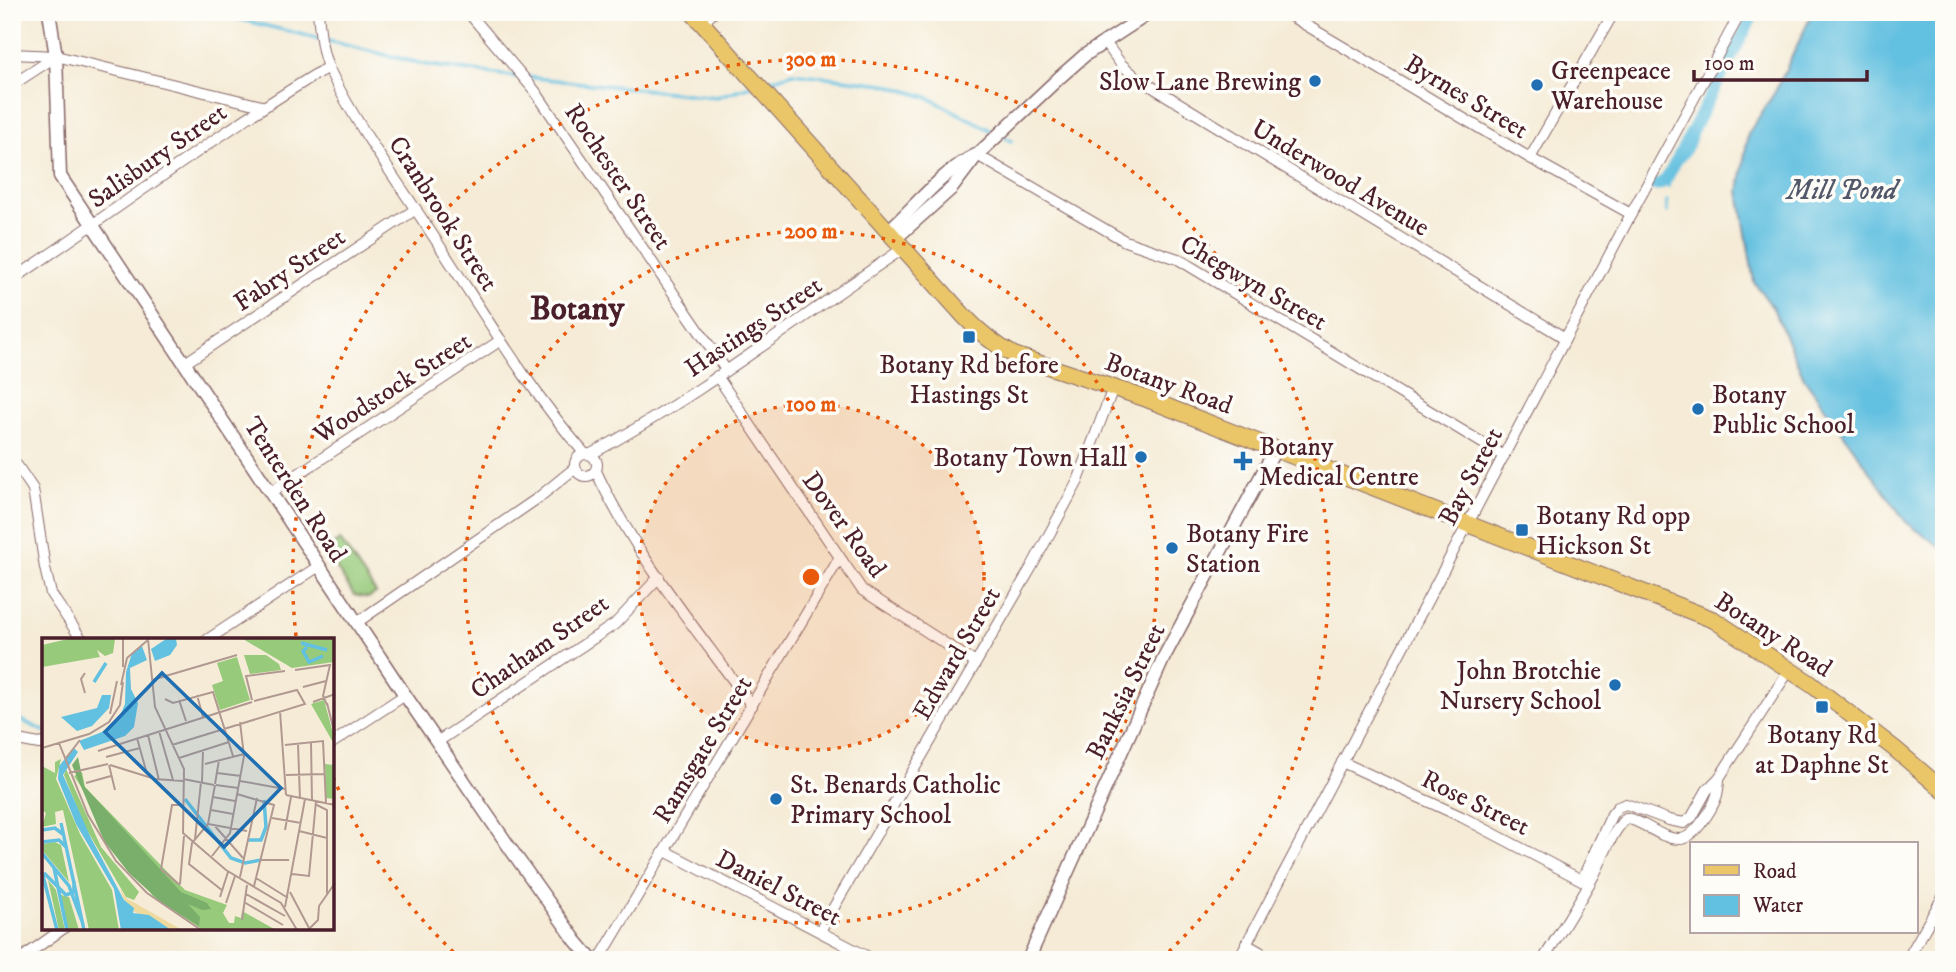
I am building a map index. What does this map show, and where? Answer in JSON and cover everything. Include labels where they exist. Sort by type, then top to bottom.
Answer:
[{"type":"main road","name":"Botany Road","points":[[703,16],[975,328],[1000,348],[1276,448],[1714,620],[1790,669],[1895,749],[1944,791]]},
{"type":"street","name":"Tenterden Road","points":[[49,12],[56,56],[60,176],[356,623],[552,907],[592,960]]},
{"type":"street","name":"Cranbrook Street","points":[[318,12],[328,67],[356,117],[659,577],[752,706]]},
{"type":"street","name":"Rochester Street","points":[[468,12],[536,91],[726,370]]},
{"type":"street","points":[[896,239],[951,188],[977,155],[1060,76],[1108,47],[1151,12]]},
{"type":"street","name":"Byrnes Street","points":[[1284,12],[1530,158],[1631,214]]},
{"type":"street","points":[[1530,158],[1614,12]]},
{"type":"street","name":"Bay Street","points":[[1238,960],[1565,338],[1741,12]]},
{"type":"street","name":"Underwood Avenue","points":[[1108,47],[1124,67],[1205,120],[1565,338]]},
{"type":"street","points":[[12,54],[56,56],[262,106]]},
{"type":"street","points":[[12,85],[56,56]]},
{"type":"street","name":"Salisbury Street","points":[[12,280],[94,226],[262,106],[328,67]]},
{"type":"street","name":"Chegwyn Street","points":[[977,155],[1125,241],[1178,259],[1504,456]]},
{"type":"street","name":"Fabry Street","points":[[185,363],[416,209]]},
{"type":"street","name":"Hastings Street","points":[[356,623],[624,436],[726,370],[896,239]]},
{"type":"street","name":"Woodstock Street","points":[[271,492],[501,340]]},
{"type":"street","name":"Dover Road","points":[[717,376],[862,590],[974,662]]},
{"type":"street","name":"Edward Street","points":[[820,931],[1031,568],[1078,481],[1113,388]]},
{"type":"street","name":"Banksia Street","points":[[1028,960],[1164,657],[1276,448]]},
{"type":"street","points":[[12,458],[33,489],[51,594],[81,638]]},
{"type":"street","name":"Ramsgate Street","points":[[599,960],[839,559]]},
{"type":"street","points":[[209,638],[319,566]]},
{"type":"street","name":"Chatham Street","points":[[437,742],[615,624],[659,577]]},
{"type":"street","points":[[1589,884],[1585,873],[1591,857],[1618,807],[1626,804],[1684,823],[1692,817],[1707,790],[1719,778],[1790,669]]},
{"type":"street","points":[[334,742],[405,695]]},
{"type":"street","points":[[12,739],[42,743]]},
{"type":"street","name":"Rose Street","points":[[1342,762],[1462,817],[1589,884]]},
{"type":"street","points":[[1543,960],[1589,884],[1616,828],[1626,818],[1634,819],[1666,836],[1679,840],[1687,838],[1700,825],[1717,796],[1719,778]]},
{"type":"street","name":"Daniel Street","points":[[665,851],[874,960]]},
{"type":"street","points":[[1907,960],[1944,895]]},
{"type":"street","points":[[19,960],[61,930]]},
{"type":"street","points":[[1246,944],[1274,960]]},
{"type":"green space","points":[[340,540],[376,593],[368,598],[354,595],[325,550]]},
{"type":"water","name":"Mill Pond","points":[[1813,12],[1944,12],[1943,549],[1906,522],[1804,378],[1773,308],[1754,282],[1739,191],[1748,134],[1775,92]]},
{"type":"waterway","points":[[209,12],[427,65],[519,77]]},
{"type":"waterway","points":[[1654,185],[1667,178],[1755,12]]},
{"type":"waterway","points":[[761,83],[793,73],[884,84],[927,97],[996,133]]},
{"type":"waterway","points":[[526,77],[716,97],[751,86]]},
{"type":"waterway","points":[[1668,187],[1672,168],[1683,160],[1693,144],[1695,125]]},
{"type":"waterway","points":[[1003,136],[1011,141]]},
{"type":"waterway","points":[[1662,187],[1667,178]]},
{"type":"waterway","points":[[1667,201],[1667,212]]},
{"type":"waterway","points":[[12,716],[42,730]]},
{"type":"place","name":"Slow Lane Brewing","points":[[1315,81]]},
{"type":"place","name":"Greenpeace Warehouse","points":[[1537,85]]},
{"type":"place","name":"Botany Rd before Hastings St","points":[[969,337]]},
{"type":"place","name":"Botany Public School","points":[[1698,409]]},
{"type":"place","name":"Botany Town Hall","points":[[1141,457]]},
{"type":"place","name":"Botany Medical Centre","points":[[1243,461]]},
{"type":"place","name":"Botany Rd opp Hickson St","points":[[1522,530]]},
{"type":"place","name":"Botany Fire Station","points":[[1172,548]]},
{"type":"place","name":"John Brotchie Nursery School","points":[[1615,685]]},
{"type":"place","name":"Botany Rd at Daphne St","points":[[1822,707]]},
{"type":"place","name":"St. Benards Catholic Primary School","points":[[776,799]]},
{"type":"district","name":"Botany","points":[[577,307]]}]
